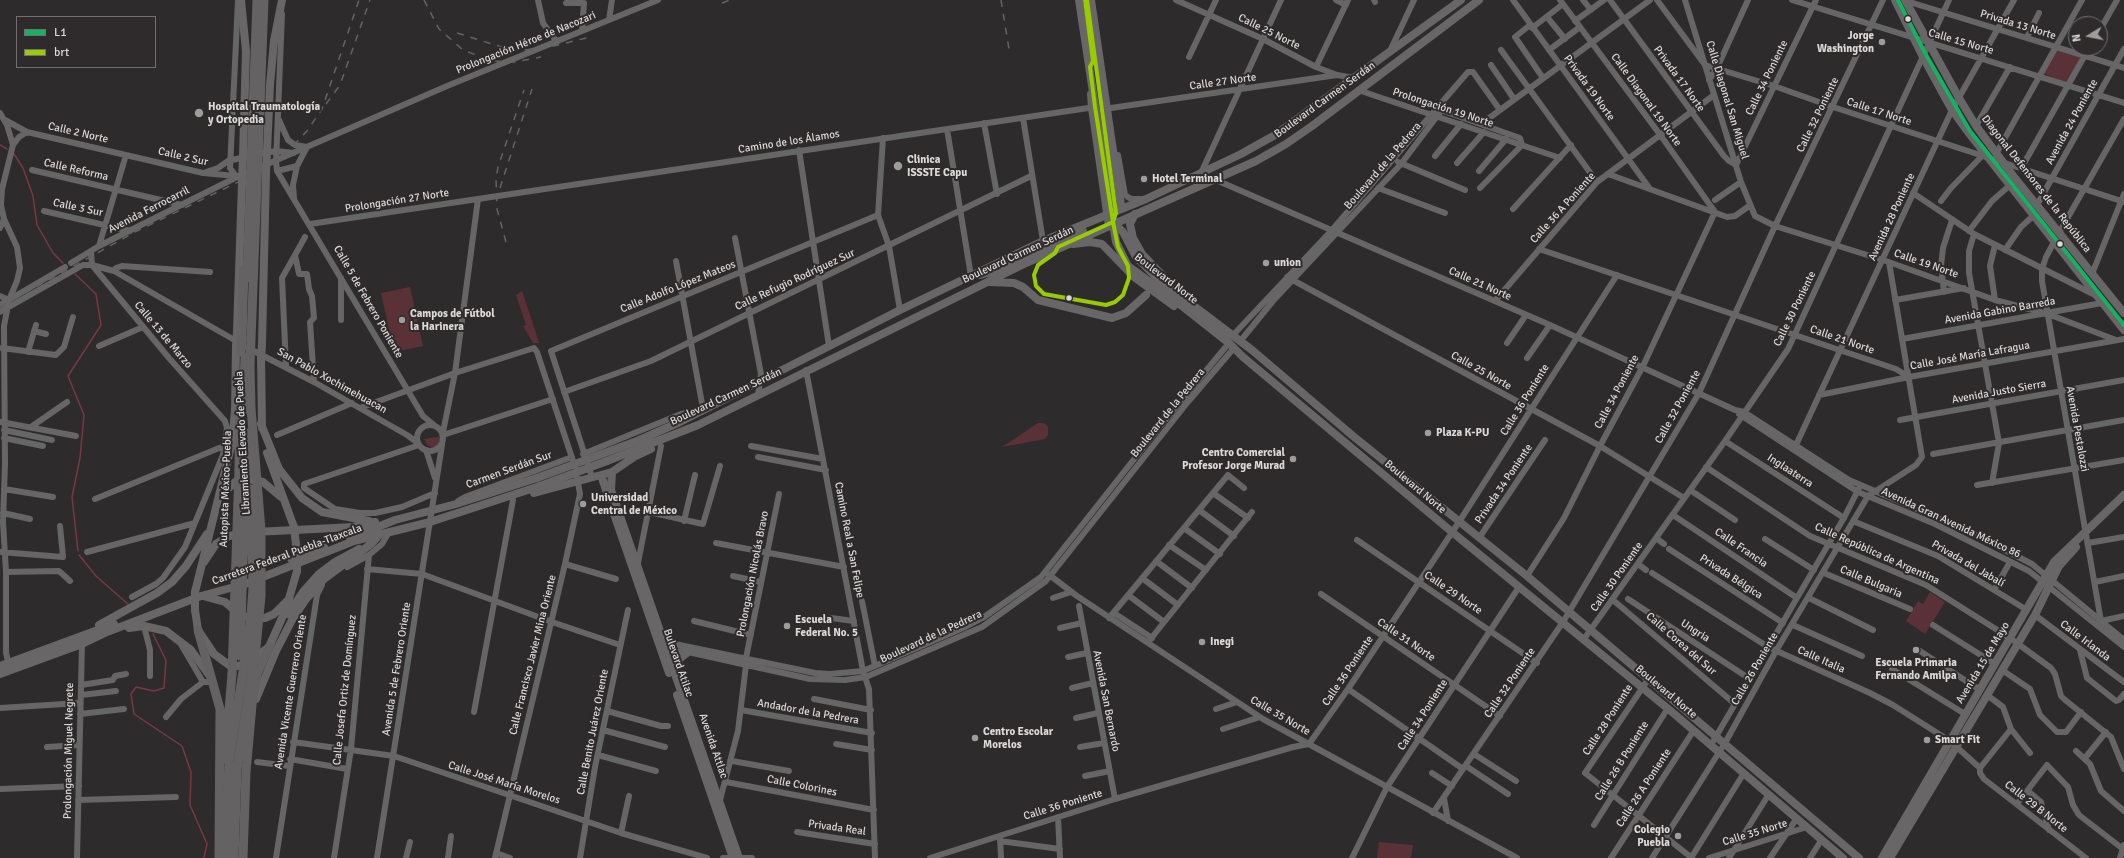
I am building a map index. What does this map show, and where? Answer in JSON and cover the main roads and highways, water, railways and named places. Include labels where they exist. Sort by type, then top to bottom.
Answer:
[{"type":"highway","name":"Autopista México-Puebla","points":[[248,347],[239,335],[253,0]]},
{"type":"highway","name":"Libramiento Elevado de Puebla","points":[[225,858],[229,760],[250,627],[253,589],[253,520],[244,384],[257,0]]},
{"type":"highway","name":"Autopista México-Puebla","points":[[235,858],[236,674],[248,347],[263,175],[268,152],[265,0]]},
{"type":"highway","name":"Libramiento Elevado de Puebla","points":[[235,858],[237,769],[256,647],[261,596],[261,530],[251,408],[250,365],[265,0]]},
{"type":"highway","points":[[198,630],[213,682],[220,718],[220,858]]},
{"type":"highway","points":[[243,858],[249,729],[255,680],[269,647]]},
{"type":"highway","name":"Autopista México-Puebla","points":[[220,858],[222,812],[236,674]]},
{"type":"main road","points":[[241,0],[246,51],[246,156]]},
{"type":"main road","points":[[268,152],[270,77],[274,42],[283,0]]},
{"type":"main road","name":"Boulevard Norte","points":[[1079,0],[1090,67],[1093,108],[1118,247],[1128,266],[1172,298],[1452,532],[1668,708],[1843,858]]},
{"type":"main road","points":[[1090,0],[1120,205]]},
{"type":"main road","name":"Boulevard Carmen Serdán","points":[[539,482],[637,441],[703,410],[900,310],[934,295],[1043,241],[1146,199],[1275,135],[1461,0]]},
{"type":"main road","name":"Boulevard Carmen Serdán","points":[[539,482],[607,461],[698,425],[939,304],[1104,225],[1135,214],[1216,180],[1286,144],[1479,0]]},
{"type":"main road","name":"Diagonal Defensores de la República","points":[[1895,0],[1923,57],[1952,110],[1984,156],[2124,330]]},
{"type":"main road","name":"Diagonal Defensores de la República","points":[[1906,0],[1958,98],[1976,126],[2002,162],[2124,313]]},
{"type":"main road","points":[[1357,76],[1367,84]]},
{"type":"main road","points":[[1135,214],[1130,224],[1130,230],[1137,246],[1152,265],[1170,283],[1235,333],[1252,350]]},
{"type":"main road","points":[[971,276],[996,271],[1070,236],[1104,225]]},
{"type":"main road","name":"Boulevard Norte","points":[[1120,225],[1136,258],[1147,272],[1252,350],[1353,436],[1527,576],[1649,678],[1859,858]]},
{"type":"main road","points":[[1067,244],[1090,242],[1102,244],[1134,277],[1232,348]]},
{"type":"main road","points":[[985,283],[1002,281],[1014,283],[1023,287],[1038,300],[1112,318],[1126,313],[1146,296]]},
{"type":"main road","points":[[934,295],[939,304]]},
{"type":"main road","points":[[248,347],[261,358],[261,424],[269,461],[294,527],[296,536],[297,571],[278,629],[269,647],[250,662],[233,666],[225,663],[214,654],[198,630],[195,610],[200,568],[217,501],[248,347]]},
{"type":"main road","points":[[763,380],[770,385],[778,385]]},
{"type":"main road","points":[[261,424],[275,462],[288,482],[302,498],[322,512],[342,518],[390,522]]},
{"type":"main road","points":[[601,475],[605,468],[686,435],[698,425]]},
{"type":"main road","points":[[458,513],[469,514],[554,486],[612,472],[634,457]]},
{"type":"main road","name":"Bulevard Atilac","points":[[612,472],[611,490],[638,563],[664,646]]},
{"type":"main road","name":"Bulevard Atilac","points":[[601,475],[664,646],[736,857]]},
{"type":"main road","points":[[217,501],[229,486],[235,482],[248,479],[260,481],[268,485],[280,496],[287,506]]},
{"type":"main road","name":"Carretera Federal Puebla-Tlaxcala","points":[[0,674],[5,665],[86,633],[203,591],[239,581],[305,553],[390,522],[539,482]]},
{"type":"main road","name":"Carretera Federal Puebla-Tlaxcala","points":[[5,665],[82,644],[106,632],[198,594],[245,584],[354,541],[430,522],[539,482]]},
{"type":"main road","name":"Avenida 15 de Mayo","points":[[1882,858],[1953,743],[1987,695],[2002,670],[2027,610],[2061,563],[2120,502],[2124,495]]},
{"type":"main road","points":[[200,568],[216,544],[235,534],[354,527],[376,522]]},
{"type":"main road","points":[[86,633],[157,593],[172,582],[186,566],[201,540],[209,533]]},
{"type":"main road","points":[[249,729],[261,683],[292,620],[318,585],[367,551],[380,534]]},
{"type":"main road","points":[[278,629],[303,592],[320,574],[343,556],[367,551]]},
{"type":"main road","name":"Avenida 15 de Mayo","points":[[1890,858],[1953,743],[1966,714],[1995,664],[2035,615],[2047,581]]},
{"type":"main road","points":[[198,594],[220,601],[240,615],[257,619],[277,612],[291,593]]},
{"type":"main road","points":[[106,632],[144,626],[163,629],[177,638],[197,657],[213,682]]},
{"type":"main road","name":"Avenida Attlac","points":[[664,646],[676,675],[720,800],[736,857]]},
{"type":"main road","points":[[676,675],[679,660],[688,652]]},
{"type":"waterway","points":[[0,145],[7,149]]},
{"type":"waterway","points":[[14,154],[23,168],[33,196],[37,225],[53,253],[63,263]]},
{"type":"waterway","points":[[75,274],[96,294],[101,325],[68,376],[84,415],[80,458],[72,497],[78,551]]},
{"type":"waterway","points":[[79,555],[96,576],[129,605]]},
{"type":"waterway","points":[[153,634],[166,660],[164,688],[154,691],[136,687],[131,694],[134,714],[182,746],[191,772],[190,805],[207,844],[204,858]]},
{"type":"railway","points":[[0,307],[135,232],[265,169],[288,151],[307,131],[322,109],[359,0]]},
{"type":"railway","points":[[326,104],[340,85],[370,0]]},
{"type":"railway","points":[[424,0],[439,29],[463,50],[492,61],[515,62],[541,57]]},
{"type":"railway","points":[[722,3],[730,0]]},
{"type":"railway","points":[[1001,0],[1009,49]]},
{"type":"railway","points":[[457,33],[505,48],[525,50],[554,46],[590,37]]},
{"type":"railway","points":[[500,188],[532,89]]},
{"type":"railway","points":[[506,242],[497,209],[496,179],[498,167],[524,90]]},
{"type":"place","name":"Jorge Washington","points":[[1882,42]]},
{"type":"place","name":"Hospital Traumatología y Ortopedia","points":[[199,113]]},
{"type":"place","name":"Clinica ISSSTE Capu","points":[[898,166]]},
{"type":"place","name":"Hotel Terminal","points":[[1144,179]]},
{"type":"place","name":"union","points":[[1266,263]]},
{"type":"place","name":"Campos de Fútbol la Harinera","points":[[402,320]]},
{"type":"place","name":"Plaza K-PU","points":[[1428,433]]},
{"type":"place","name":"Centro Comercial Profesor Jorge Murad","points":[[1293,459]]},
{"type":"place","name":"Universidad Central de México","points":[[583,504]]},
{"type":"place","name":"Escuela Federal No. 5","points":[[787,626]]},
{"type":"place","name":"Inegi","points":[[1202,642]]},
{"type":"place","name":"Escuela Primaria Fernando Amilpa","points":[[1916,650]]},
{"type":"place","name":"Centro Escolar Morelos","points":[[975,738]]},
{"type":"place","name":"Smart Fit","points":[[1927,740]]},
{"type":"place","name":"Colegio Puebla","points":[[1678,836]]}]
